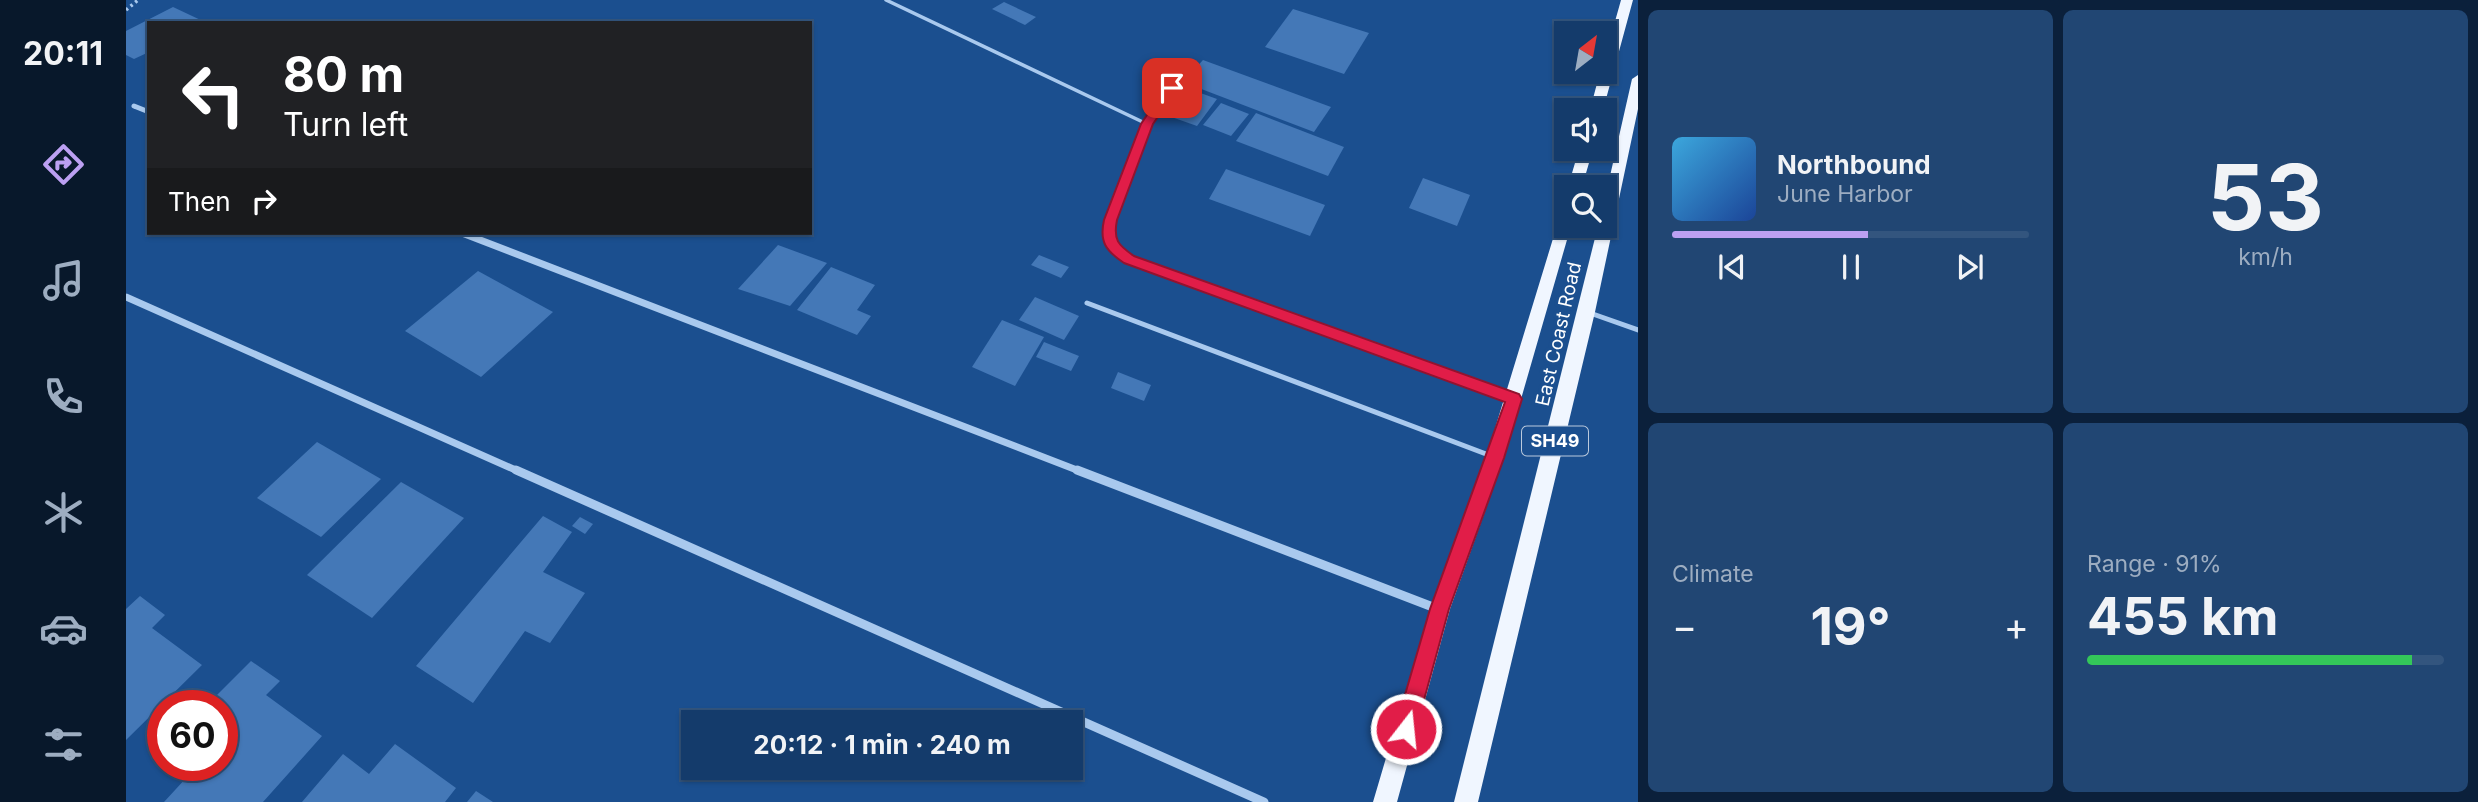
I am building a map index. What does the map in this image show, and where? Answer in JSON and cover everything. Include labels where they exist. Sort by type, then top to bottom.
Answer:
[{"type":"main road","points":[[1599,98],[1627,0]]},
{"type":"main road","name":"East Coast Road","points":[[1466,802],[1587,312],[1638,79]]},
{"type":"main road","name":"East Coast Road","points":[[1385,802],[1440,609],[1496,458],[1561,238]]},
{"type":"street","points":[[134,106],[147,111]]},
{"type":"street","points":[[467,235],[1440,609]]},
{"type":"street","points":[[126,297],[1264,802]]},
{"type":"lane","points":[[886,0],[1147,124]]},
{"type":"lane","points":[[1172,88],[1147,124],[1110,220],[1107,236],[1114,249],[1129,260],[1514,399]]},
{"type":"lane","points":[[1087,303],[1496,458]]},
{"type":"lane","points":[[1587,312],[1638,330]]},
{"type":"path","points":[[126,10],[138,0]]},
{"type":"building","points":[[1004,2],[1036,17],[1025,25],[992,9]]},
{"type":"building","points":[[173,7],[203,21],[147,21],[147,53],[134,59],[126,55],[126,31]]},
{"type":"building","points":[[1293,9],[1369,33],[1344,74],[1265,47]]},
{"type":"building","points":[[1203,60],[1331,107],[1314,132],[1183,82]]},
{"type":"building","points":[[1184,87],[1217,99],[1197,126],[1163,114]]},
{"type":"building","points":[[1221,103],[1249,114],[1231,136],[1203,125]]},
{"type":"building","points":[[1256,113],[1344,147],[1328,176],[1236,141]]},
{"type":"building","points":[[1226,169],[1325,205],[1310,236],[1209,199]]},
{"type":"building","points":[[1423,178],[1470,195],[1457,226],[1409,208]]},
{"type":"building","points":[[778,245],[827,263],[790,306],[738,289]]},
{"type":"building","points":[[1039,255],[1069,267],[1061,278],[1031,265]]},
{"type":"building","points":[[831,267],[875,285],[857,310],[871,316],[857,335],[797,310]]},
{"type":"building","points":[[478,271],[553,312],[481,377],[405,331]]},
{"type":"building","points":[[1035,297],[1079,316],[1064,340],[1019,320]]},
{"type":"building","points":[[1002,320],[1044,337],[1015,386],[972,367]]},
{"type":"building","points":[[1044,342],[1079,356],[1071,371],[1036,357]]},
{"type":"building","points":[[1118,372],[1151,385],[1144,401],[1111,388]]},
{"type":"building","points":[[317,442],[381,479],[321,537],[257,498]]},
{"type":"building","points":[[401,482],[464,518],[372,618],[307,575]]},
{"type":"building","points":[[543,516],[572,532],[543,572],[585,593],[550,643],[525,631],[473,703],[416,666]]},
{"type":"building","points":[[580,517],[593,524],[585,534],[572,526]]},
{"type":"building","points":[[140,596],[165,615],[152,628],[202,665],[177,690],[147,690],[147,719],[126,740],[126,609]]},
{"type":"building","points":[[251,661],[280,681],[266,695],[322,736],[263,802],[164,802],[183,781],[238,781],[238,690],[222,690]]},
{"type":"building","points":[[395,744],[456,788],[445,802],[302,802],[343,754],[369,774]]},
{"type":"building","points":[[476,791],[493,802],[467,802]]},
{"type":"route","points":[[1172,88],[1147,124],[1110,220],[1107,236],[1114,249],[1129,260],[1514,399],[1496,458],[1440,609],[1406,729]]}]
